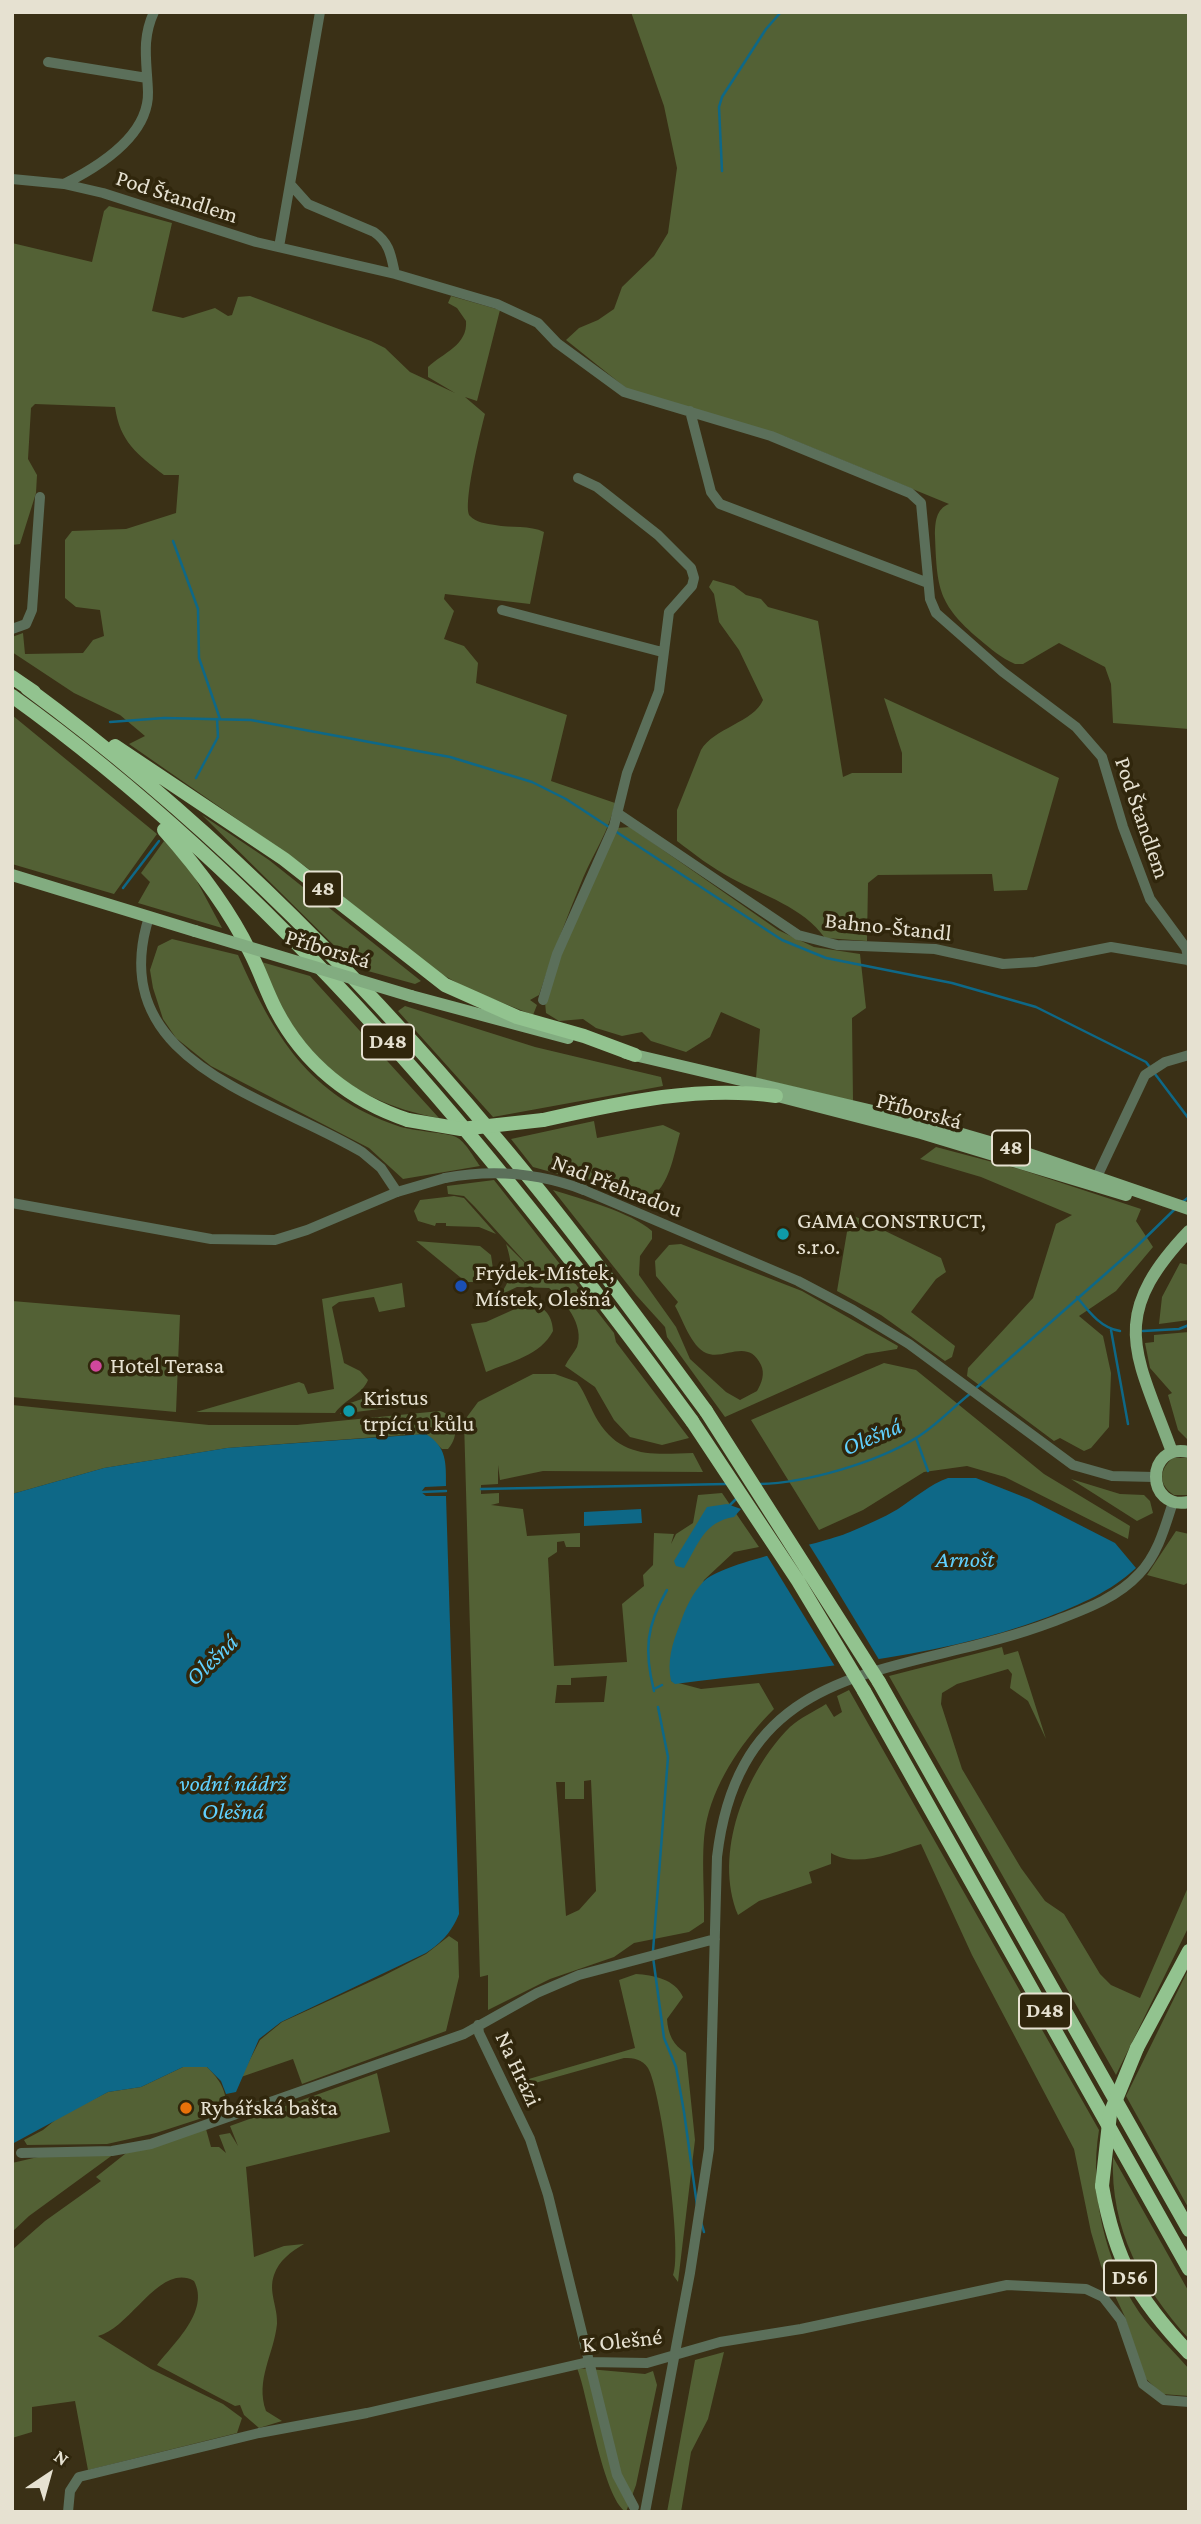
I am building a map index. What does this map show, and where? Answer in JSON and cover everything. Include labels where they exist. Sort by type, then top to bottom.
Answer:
[{"type":"highway","name":"D48","points":[[12,677],[184,815],[307,933],[414,1043],[498,1139],[574,1234],[706,1411],[879,1682],[1189,2231]]},
{"type":"highway","name":"48","points":[[27,688],[284,859],[445,985],[517,1017],[584,1036],[635,1055]]},
{"type":"highway","name":"D48","points":[[12,696],[92,757],[235,885],[419,1074],[594,1287],[692,1421],[791,1569],[864,1691],[1189,2269]]},
{"type":"highway","points":[[92,757],[156,820],[214,892],[251,953],[280,1017],[305,1054],[352,1094],[408,1120],[461,1129],[543,1120],[608,1105],[697,1093],[776,1096]]},
{"type":"highway","name":"D56","points":[[1189,1951],[1137,2048],[1110,2114],[1102,2186],[1108,2222],[1128,2275],[1146,2303],[1189,2353]]},
{"type":"main road","name":"Příborská","points":[[12,876],[411,996],[1095,1181]]},
{"type":"main road","name":"Příborská","points":[[635,1055],[924,1123],[1095,1181],[1189,1209]]},
{"type":"main road","name":"Příborská","points":[[1126,1191],[1189,1217]]},
{"type":"main road","points":[[1172,1452],[1137,1358],[1134,1327],[1139,1301],[1149,1278],[1189,1231]]},
{"type":"main road","points":[[1189,1452],[1172,1452],[1158,1462],[1154,1477],[1160,1493],[1173,1502],[1189,1502]]},
{"type":"street","name":"Pod Štandlem","points":[[64,184],[97,168],[122,147],[143,113],[148,96],[145,31],[154,12]]},
{"type":"street","points":[[279,247],[320,12]]},
{"type":"street","points":[[48,62],[147,78]]},
{"type":"street","name":"Pod Štandlem","points":[[12,179],[64,184],[279,247],[395,274],[497,304],[538,323],[556,343],[624,392],[771,436],[910,493],[921,503],[928,583],[936,613],[1003,672],[1076,727],[1102,757],[1123,827],[1150,899],[1186,948],[1189,961]]},
{"type":"street","points":[[291,185],[308,204],[374,232],[384,239],[390,250],[395,274]]},
{"type":"street","points":[[690,411],[712,492],[720,504],[928,583]]},
{"type":"street","points":[[543,1000],[557,954],[612,829],[626,773],[659,691],[669,611],[692,586],[694,578],[691,568],[658,535],[615,500],[579,478]]},
{"type":"street","points":[[12,629],[26,624],[32,610],[40,497]]},
{"type":"street","points":[[502,610],[662,652]]},
{"type":"street","name":"Bahno-Štandl","points":[[617,813],[798,935],[824,942],[935,949],[1003,964],[1035,962],[1111,947],[1189,961]]},
{"type":"street","points":[[149,917],[141,949],[145,995],[152,1016],[171,1042],[206,1070],[362,1152],[381,1168],[397,1192]]},
{"type":"street","points":[[1095,1181],[1145,1075],[1165,1062],[1189,1055]]},
{"type":"street","name":"Nad Přehradou","points":[[12,1203],[211,1239],[275,1240],[307,1230],[397,1192],[445,1178],[479,1173],[514,1173],[555,1180],[584,1190],[826,1295],[880,1325],[1073,1465],[1112,1476],[1154,1477]]},
{"type":"street","points":[[645,2512],[709,2149],[721,1825],[745,1765],[772,1728],[811,1696],[835,1684],[862,1674],[1006,1638],[1098,1604],[1122,1588],[1147,1564],[1157,1546],[1173,1502]]},
{"type":"street","points":[[478,2025],[537,1993],[579,1975],[715,1939]]},
{"type":"street","name":"Na Hrázi","points":[[21,2153],[112,2151],[151,2144],[464,2034],[478,2025],[479,2033],[530,2139],[548,2195],[617,2475],[634,2507]]},
{"type":"street","name":"K Olešné","points":[[68,2512],[70,2491],[79,2477],[259,2433],[367,2413],[587,2362],[647,2362],[720,2342],[801,2329],[1007,2285],[1077,2288],[1095,2292],[1114,2308],[1124,2328],[1139,2378],[1147,2389],[1164,2400],[1187,2403]]},
{"type":"green space","points":[[631,12],[1189,12],[1189,729],[1113,723],[1111,684],[1105,667],[1059,643],[1023,664],[1015,664],[996,653],[965,627],[942,594],[937,569],[936,521],[941,509],[949,504],[786,437],[631,392],[566,340],[579,328],[614,309],[622,287],[654,256],[668,233],[677,168],[664,106]]},
{"type":"green space","points":[[109,206],[172,223],[152,311],[183,318],[215,308],[228,316],[232,315],[238,297],[250,296],[371,341],[385,348],[410,372],[455,393],[428,377],[428,367],[459,342],[466,329],[466,321],[457,308],[448,303],[451,296],[500,310],[477,401],[465,397],[485,414],[473,467],[468,510],[470,516],[481,522],[533,528],[544,532],[530,604],[445,594],[444,599],[454,611],[444,639],[464,646],[478,663],[476,683],[567,715],[551,781],[615,803],[571,907],[539,995],[530,1000],[537,1005],[533,1015],[468,989],[436,971],[306,867],[129,744],[145,736],[120,715],[74,693],[12,652],[12,637],[23,633],[25,654],[83,653],[93,640],[104,636],[100,610],[76,607],[65,598],[65,540],[72,531],[126,529],[176,513],[179,475],[164,475],[131,446],[121,429],[115,407],[35,404],[31,408],[28,459],[37,475],[36,493],[20,544],[12,545],[12,243],[92,262],[104,211]]},
{"type":"green space","points":[[713,580],[734,586],[746,595],[761,599],[768,607],[818,621],[843,777],[852,773],[902,773],[902,753],[884,698],[1059,778],[1027,890],[994,891],[992,874],[878,875],[868,883],[867,941],[825,938],[816,927],[794,910],[724,874],[677,841],[677,810],[701,750],[715,736],[751,714],[763,700],[739,650],[719,622],[714,594],[709,587]]},
{"type":"green space","points":[[12,715],[157,834],[114,894],[12,864]]},
{"type":"green space","points":[[202,815],[269,860],[421,981],[415,984],[357,968]]},
{"type":"green space","points":[[630,827],[778,930],[814,947],[860,954],[866,1008],[852,1018],[853,1101],[756,1078],[760,1029],[721,1012],[710,1037],[686,1052],[651,1041],[642,1032],[622,1036],[596,1028],[583,1019],[559,1021],[546,1013],[545,1002],[568,935],[617,828]]},
{"type":"green space","points":[[164,841],[192,872],[222,928],[138,903],[150,882],[141,873]]},
{"type":"green space","points":[[172,939],[238,955],[281,1037],[298,1060],[341,1098],[398,1126],[456,1137],[480,1166],[403,1179],[369,1148],[211,1066],[176,1038],[163,1019],[153,988],[150,970],[158,946]]},
{"type":"green space","points":[[258,961],[310,976],[439,1118],[405,1110],[375,1098],[326,1065],[289,1020]]},
{"type":"green space","points":[[405,1006],[535,1047],[661,1077],[663,1086],[493,1117],[398,1011]]},
{"type":"green space","points":[[594,1121],[597,1138],[663,1125],[680,1133],[666,1178],[649,1199],[533,1167],[511,1139]]},
{"type":"green space","points":[[936,1147],[1019,1169],[1141,1209],[1136,1221],[1153,1247],[1116,1291],[1079,1316],[1103,1336],[1111,1373],[1109,1427],[1091,1448],[1084,1451],[1060,1438],[1054,1441],[967,1376],[968,1368],[1033,1298],[1056,1224],[1072,1215],[981,1177],[920,1159]]},
{"type":"green space","points":[[494,1180],[614,1333],[616,1342],[689,1438],[662,1445],[630,1437],[614,1420],[595,1387],[565,1366],[577,1347],[578,1330],[567,1306],[549,1288],[517,1287],[500,1295],[511,1271],[506,1244],[533,1271],[464,1196],[448,1194],[447,1186]]},
{"type":"green space","points":[[553,1190],[619,1212],[652,1231],[652,1239],[640,1256],[639,1275],[676,1327],[690,1359],[726,1392],[740,1400],[757,1391],[763,1372],[761,1365],[749,1352],[713,1355],[696,1345],[675,1306],[678,1302],[656,1276],[655,1261],[669,1245],[681,1244],[802,1291],[898,1346],[897,1349],[866,1354],[725,1417],[667,1337],[665,1327],[636,1295]]},
{"type":"green space","points":[[454,1196],[464,1198],[496,1234],[479,1227],[446,1226],[446,1223],[436,1223],[435,1226],[418,1221],[414,1211],[420,1200]]},
{"type":"green space","points":[[850,1214],[941,1258],[946,1272],[936,1279],[911,1312],[955,1346],[952,1357],[945,1361],[881,1315],[837,1291]]},
{"type":"green space","points":[[416,1241],[480,1246],[491,1255],[493,1269],[482,1282],[466,1282]]},
{"type":"green space","points":[[1180,1263],[1189,1265],[1189,1320],[1159,1324],[1162,1297]]},
{"type":"green space","points":[[402,1283],[405,1307],[379,1312],[374,1297],[339,1302],[332,1307],[344,1363],[360,1371],[368,1380],[362,1389],[335,1413],[196,1412],[299,1382],[304,1384],[308,1394],[334,1389],[322,1299]]},
{"type":"green space","points":[[12,1301],[180,1315],[176,1412],[12,1397]]},
{"type":"green space","points":[[526,1304],[546,1311],[553,1331],[533,1352],[486,1372],[471,1324],[486,1322]]},
{"type":"green space","points":[[1189,1332],[1189,1441],[1178,1430],[1168,1395],[1172,1393],[1150,1368],[1145,1343],[1154,1342],[1154,1335]]},
{"type":"green space","points":[[884,1363],[916,1370],[1044,1474],[1130,1526],[1128,1539],[1005,1477],[967,1466],[924,1472],[863,1510],[819,1530],[751,1420]]},
{"type":"green space","points":[[533,1374],[555,1374],[577,1382],[598,1421],[617,1442],[640,1452],[693,1453],[703,1472],[543,1471],[500,1480],[498,1465],[498,1484],[481,1485],[481,1494],[499,1493],[499,1503],[491,1505],[523,1509],[527,1536],[580,1533],[580,1547],[566,1547],[564,1541],[557,1542],[557,1552],[548,1558],[554,1666],[627,1662],[622,1604],[644,1586],[643,1575],[653,1565],[654,1533],[674,1534],[671,1544],[676,1534],[693,1523],[698,1495],[722,1493],[759,1547],[734,1552],[704,1580],[671,1681],[701,1689],[759,1683],[774,1709],[733,1759],[712,1803],[704,1843],[704,1922],[689,1932],[634,1943],[614,1957],[550,1979],[488,2010],[488,1975],[480,1977],[464,1421],[478,1402]],"holes":[[[607,1676],[604,1702],[555,1703],[557,1685],[571,1685],[571,1678]],[[591,1780],[596,1891],[579,1910],[566,1916],[556,1782],[565,1782],[565,1799],[584,1799],[584,1781]]]},
{"type":"green space","points":[[417,1396],[419,1404],[340,1414],[347,1404],[362,1399],[364,1404]]},
{"type":"green space","points":[[12,1405],[209,1425],[297,1425],[440,1411],[450,1417],[455,1433],[448,1449],[442,1449],[426,1434],[414,1435],[413,1425],[404,1426],[405,1435],[227,1448],[104,1468],[12,1494]]},
{"type":"green space","points":[[1173,1458],[1189,1458],[1189,1495],[1174,1495],[1165,1487],[1163,1472]]},
{"type":"green space","points":[[1071,1479],[1120,1494],[1144,1495],[1150,1501],[1153,1513],[1137,1521]]},
{"type":"green space","points":[[1176,1531],[1189,1534],[1189,1582],[1184,1585],[1147,1575]]},
{"type":"green space","points":[[1002,1647],[1004,1655],[1018,1651],[1046,1739],[1028,1701],[1010,1688],[1012,1674],[1008,1669],[957,1684],[942,1693],[941,1704],[962,1769],[1021,1868],[1045,1901],[1064,1914],[1100,1974],[1111,1985],[1140,1998],[1189,1885],[1189,1926],[1116,2075],[889,1676]]},
{"type":"green space","points":[[849,1690],[1099,2130],[1096,2177],[1108,2248],[1139,2312],[1189,2369],[1189,2396],[1162,2394],[1144,2377],[1125,2317],[1101,2266],[1074,2149],[972,1955],[921,1844],[864,1859],[841,1858],[831,1853],[831,1864],[809,1872],[812,1883],[759,1901],[738,1915],[731,1891],[729,1866],[738,1815],[747,1790],[774,1745],[790,1727],[826,1704],[834,1717],[842,1712],[837,1696]]},
{"type":"green space","points":[[449,1936],[458,1942],[459,1977],[446,2031],[302,2084],[293,2059],[241,2077],[260,2040],[282,2022],[426,1954]]},
{"type":"green space","points":[[1189,1968],[1189,2209],[1126,2096]]},
{"type":"green space","points":[[636,1974],[669,1982],[683,1997],[667,2019],[672,2039],[686,2053],[695,2140],[678,2282],[673,2275],[673,2206],[664,2137],[653,2082],[646,2065],[631,2058],[624,2058],[528,2085],[524,2087],[525,2093],[515,2083],[635,2048],[619,1980]]},
{"type":"green space","points":[[183,2067],[207,2067],[222,2086],[227,2110],[156,2133],[107,2144],[27,2145],[24,2140],[43,2130],[60,2116],[108,2092],[141,2087]]},
{"type":"green space","points":[[377,2073],[390,2132],[246,2167],[254,2257],[284,2246],[304,2244],[282,2261],[272,2281],[277,2324],[264,2378],[263,2400],[266,2411],[282,2421],[259,2428],[244,2415],[240,2405],[235,2406],[157,2365],[194,2315],[198,2292],[194,2281],[181,2278],[157,2288],[122,2322],[98,2336],[151,2369],[223,2404],[242,2418],[237,2433],[88,2470],[75,2401],[32,2407],[32,2432],[12,2438],[12,2250],[45,2221],[101,2181],[96,2177],[130,2150],[206,2129],[211,2147],[219,2147],[226,2153],[219,2135],[230,2133],[238,2146],[230,2126]]},
{"type":"green space","points":[[114,2154],[29,2216],[12,2232],[12,2163],[38,2157]]},
{"type":"green space","points":[[1113,2157],[1189,2292],[1189,2339],[1157,2299],[1132,2256],[1117,2208]]},
{"type":"green space","points":[[724,2352],[708,2419],[691,2452],[681,2512],[667,2512],[695,2360]]},
{"type":"green space","points":[[577,2368],[645,2374],[653,2371],[657,2385],[636,2485],[626,2512],[618,2503],[603,2467]]},
{"type":"water","name":"vodní nádrž Olešná","points":[[426,1434],[442,1450],[446,1470],[446,1486],[425,1487],[421,1492],[426,1496],[446,1496],[459,1914],[453,1927],[426,1953],[281,2022],[259,2039],[236,2092],[226,2094],[221,2081],[207,2067],[183,2067],[141,2087],[108,2092],[12,2144],[12,1494],[104,1468],[227,1448]]},
{"type":"water","name":"Arnošt","points":[[948,1478],[976,1478],[1029,1499],[1115,1543],[1136,1568],[1105,1591],[1072,1607],[1003,1632],[957,1644],[816,1668],[675,1684],[671,1681],[670,1659],[675,1639],[689,1602],[703,1582],[713,1575],[749,1561],[850,1532],[892,1512]]},
{"type":"water","points":[[727,1504],[741,1509],[734,1517],[716,1524],[703,1535],[684,1568],[676,1566],[674,1561],[707,1507]]},
{"type":"water","points":[[641,1509],[642,1523],[584,1526],[584,1512]]},
{"type":"pier","points":[[808,1543],[881,1663],[836,1668],[766,1554]]},
{"type":"waterway","points":[[722,171],[719,107],[722,97],[766,29],[781,12]]},
{"type":"waterway","points":[[173,541],[198,609],[199,658],[220,719]]},
{"type":"waterway","points":[[110,722],[164,718],[251,720],[450,757],[532,782],[566,799],[782,940],[826,958],[952,983],[1036,1007],[1146,1062],[1189,1119]]},
{"type":"waterway","points":[[196,778],[218,737],[217,719]]},
{"type":"waterway","points":[[123,888],[159,841]]},
{"type":"waterway","name":"Olešná","points":[[1181,1203],[1189,1197]]},
{"type":"waterway","name":"Olešná","points":[[976,1388],[1136,1247],[1176,1208]]},
{"type":"waterway","points":[[1077,1297],[1101,1323],[1120,1331]]},
{"type":"waterway","points":[[1143,1331],[1179,1329],[1189,1325]]},
{"type":"waterway","points":[[1111,1330],[1128,1424]]},
{"type":"waterway","name":"Olešná","points":[[760,1484],[799,1480],[841,1470],[882,1455],[923,1433],[971,1393]]},
{"type":"waterway","points":[[916,1438],[928,1471]]},
{"type":"waterway","name":"Olešná","points":[[481,1489],[726,1484]]},
{"type":"waterway","name":"Olešná","points":[[421,1492],[446,1491]]},
{"type":"waterway","points":[[728,1507],[738,1497]]},
{"type":"waterway","points":[[654,1691],[649,1663],[649,1639],[655,1615],[667,1590]]},
{"type":"waterway","points":[[654,1689],[662,1685]]},
{"type":"waterway","points":[[653,1951],[668,1757],[658,1707]]},
{"type":"waterway","points":[[653,1957],[664,2038],[676,2067],[684,2112],[697,2205]]},
{"type":"waterway","points":[[701,2222],[704,2232]]},
{"type":"place","name":"GAMA CONSTRUCT, s.r.o.","points":[[783,1234]]},
{"type":"place","name":"Frýdek-Místek, Místek, Olešná","points":[[461,1286]]},
{"type":"place","name":"Hotel Terasa","points":[[96,1366]]},
{"type":"place","name":"Kristus trpící u kůlu","points":[[349,1411]]},
{"type":"place","name":"Rybářská bašta","points":[[186,2108]]}]
